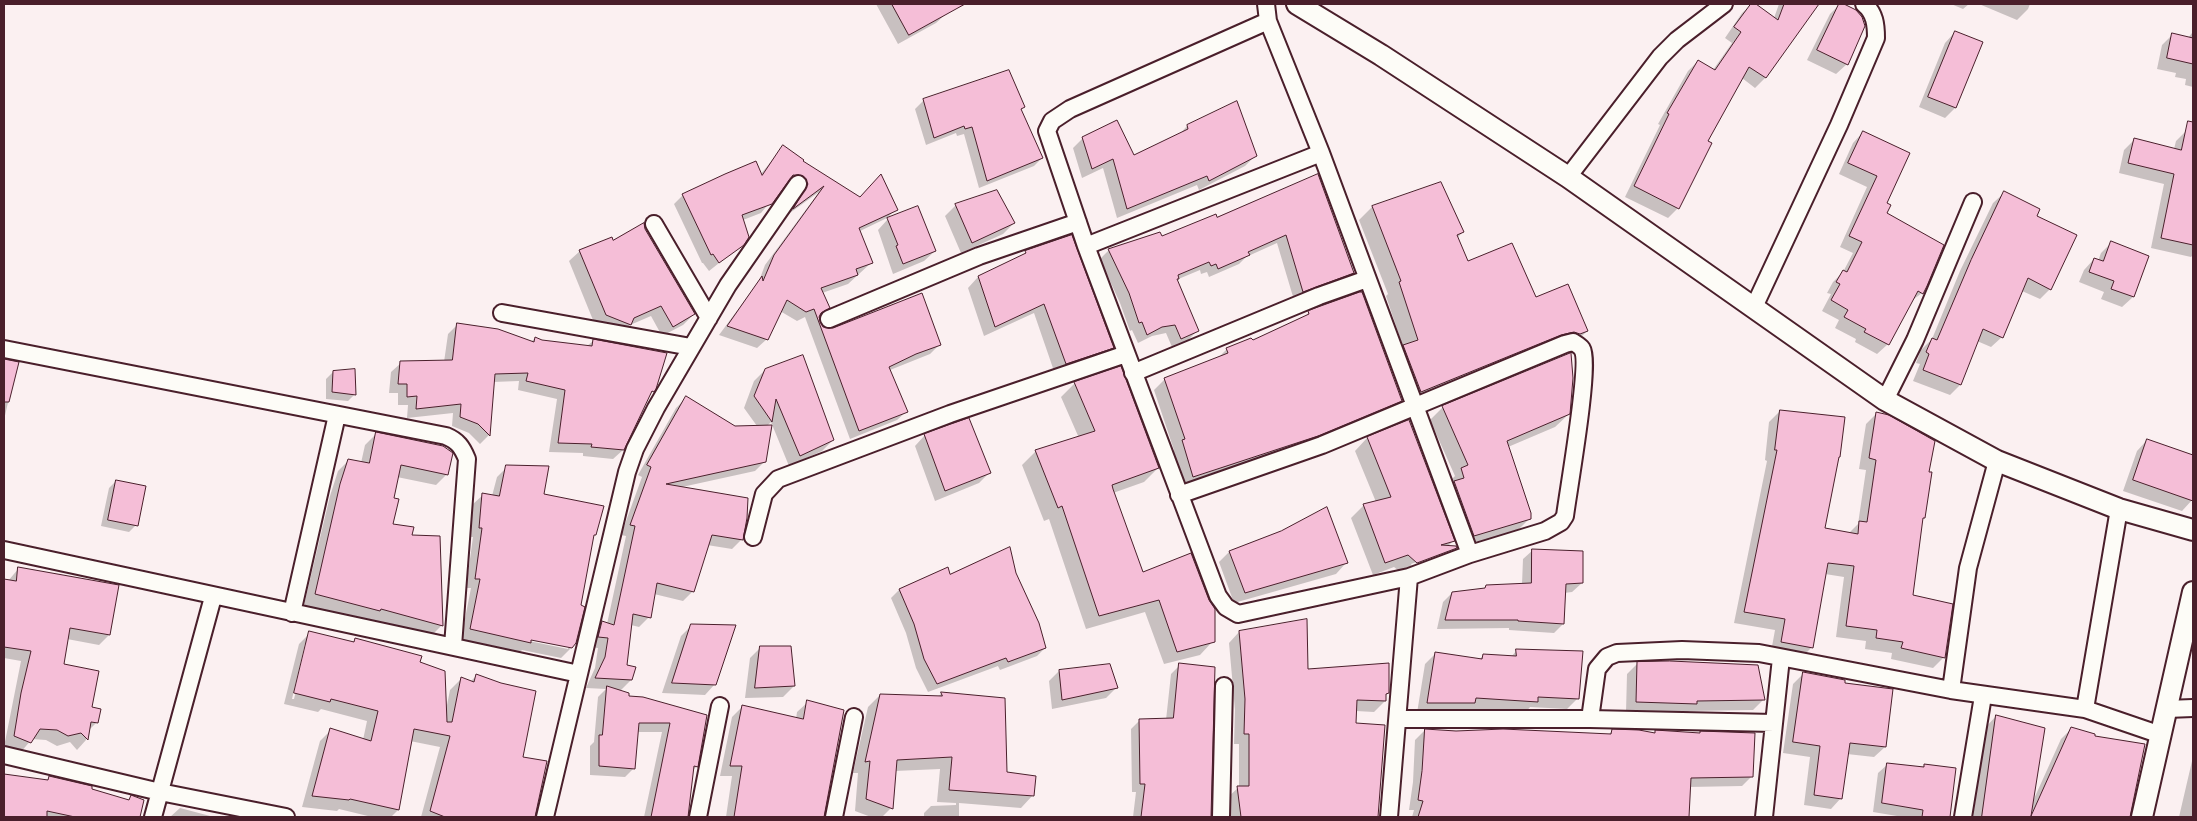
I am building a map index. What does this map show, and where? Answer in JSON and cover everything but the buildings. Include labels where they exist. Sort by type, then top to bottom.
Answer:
[{"type":"street","points":[[1266,4],[1268,21],[1321,153],[1470,554]]},
{"type":"street","points":[[1297,4],[1381,55],[1568,177],[1885,400],[1997,461],[2119,509],[2193,530]]},
{"type":"street","points":[[1568,177],[1660,57],[1677,40],[1724,4]]},
{"type":"street","points":[[1754,307],[1839,126],[1876,38],[1876,24],[1872,12],[1864,4]]},
{"type":"street","points":[[1179,495],[1322,445],[1415,405],[1573,342],[1582,349],[1584,355],[1583,394],[1565,516],[1561,522],[1545,531],[1470,554],[1409,578],[1238,614],[1226,607],[1218,596],[1179,495],[1086,246],[1047,131],[1052,121],[1070,109],[1268,21]]},
{"type":"street","points":[[1086,246],[1321,153]]},
{"type":"street","points":[[545,817],[627,472],[635,449],[651,416],[728,284],[798,184]]},
{"type":"street","points":[[1885,400],[1915,340],[1973,202]]},
{"type":"street","points":[[829,319],[979,256],[1078,222]]},
{"type":"street","points":[[654,224],[709,318]]},
{"type":"street","points":[[1133,373],[1320,296],[1367,279]]},
{"type":"street","points":[[502,313],[691,347]]},
{"type":"street","points":[[4,349],[446,436],[456,440],[467,459],[453,646]]},
{"type":"street","points":[[753,537],[764,494],[778,478],[950,414],[1126,354]]},
{"type":"street","points":[[292,613],[336,415]]},
{"type":"street","points":[[1952,690],[1968,568],[1997,461]]},
{"type":"street","points":[[2085,709],[2119,509]]},
{"type":"street","points":[[4,550],[213,597],[579,674]]},
{"type":"street","points":[[1389,817],[1409,578]]},
{"type":"street","points":[[2142,817],[2193,592]]},
{"type":"street","points":[[154,817],[213,597]]},
{"type":"street","points":[[1590,719],[1597,669],[1607,657],[1618,653],[1692,650],[1759,653],[1983,696],[2085,709],[2162,735]]},
{"type":"street","points":[[1764,817],[1781,658]]},
{"type":"street","points":[[1222,817],[1224,686]]},
{"type":"street","points":[[1963,817],[1983,696]]},
{"type":"street","points":[[698,817],[720,706]]},
{"type":"street","points":[[2167,709],[2193,708]]},
{"type":"street","points":[[834,817],[854,717]]},
{"type":"street","points":[[1398,719],[1590,719],[1774,723]]},
{"type":"street","points":[[4,755],[160,792],[286,817]]}]
